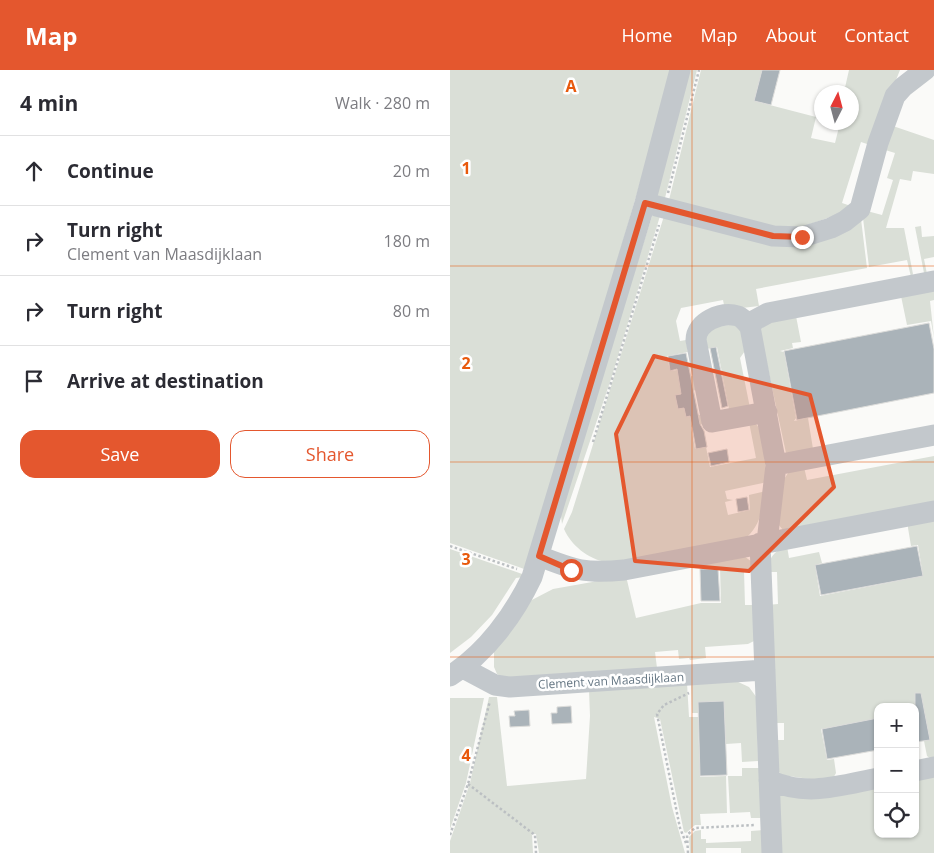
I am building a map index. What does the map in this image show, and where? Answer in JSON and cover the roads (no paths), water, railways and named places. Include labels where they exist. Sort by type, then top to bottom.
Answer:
[{"type":"street","name":"Clement van Maasdijklaan","points":[[456,672],[480,652],[515,608],[536,565],[645,203],[680,70]]},
{"type":"street","points":[[645,203],[773,236],[802,237],[831,228],[860,209],[878,143],[896,96],[903,87],[925,70]]},
{"type":"street","points":[[750,327],[755,320],[768,313],[934,281]]},
{"type":"street","points":[[767,412],[712,422],[696,340],[698,330],[712,319],[738,316],[750,327],[767,412],[776,464],[764,543],[764,670],[772,853]]},
{"type":"street","points":[[776,464],[934,435]]},
{"type":"street","points":[[536,565],[605,572],[934,511]]},
{"type":"street","name":"Clement van Maasdijklaan","points":[[456,672],[495,685],[510,687],[764,670]]},
{"type":"street","points":[[919,770],[934,767]]},
{"type":"street","points":[[769,780],[789,788],[808,790],[874,779]]}]
